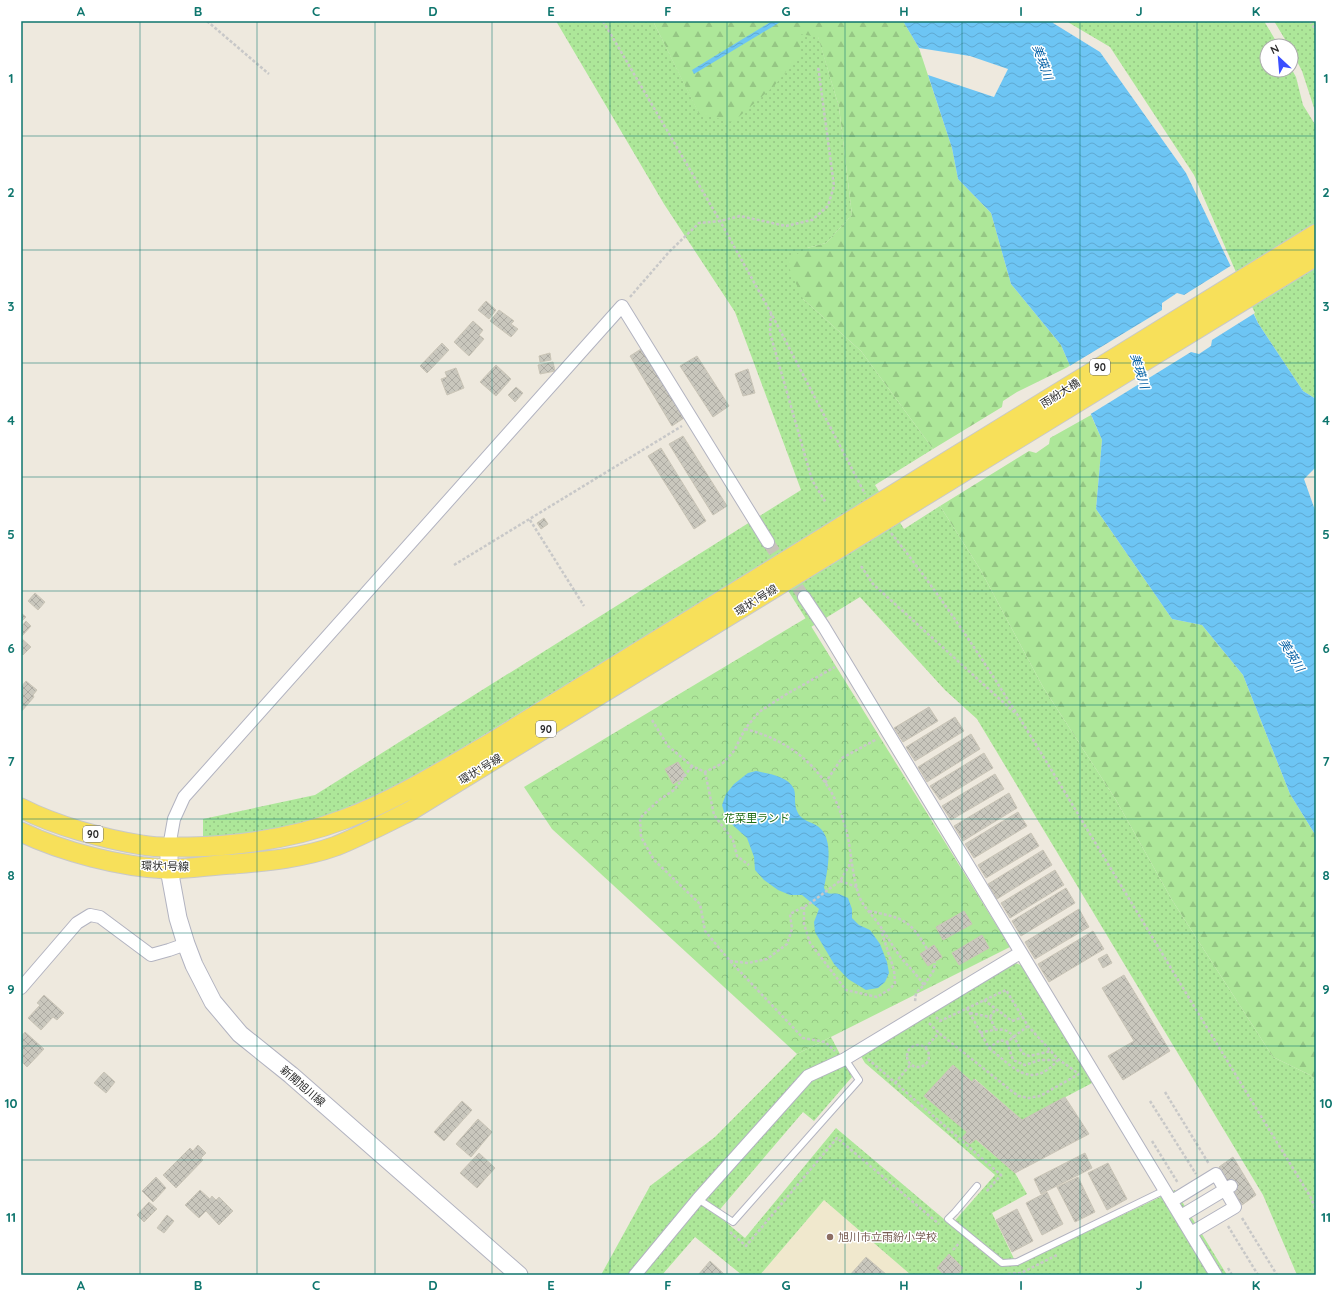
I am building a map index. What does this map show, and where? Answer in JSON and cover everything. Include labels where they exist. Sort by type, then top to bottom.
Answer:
[{"type":"main road","name":"雨紛大橋","points":[[884,512],[1316,234]]},
{"type":"main road","name":"雨紛大橋","points":[[884,512],[1316,256]]},
{"type":"main road","name":"環状1号線","points":[[21,808],[37,816],[88,833],[143,846],[169,847],[206,847],[247,842],[298,834],[344,820],[402,793],[489,744],[884,512]]},
{"type":"main road","name":"環状1号線","points":[[21,832],[75,853],[139,867],[169,869],[251,863],[293,858],[335,846],[410,811],[884,512]]},
{"type":"main road","name":"新開旭川線","points":[[169,847],[169,869],[178,918],[194,965],[213,1002],[240,1034],[291,1075],[519,1275]]},
{"type":"street","points":[[169,847],[174,819],[184,797],[622,306],[768,542]]},
{"type":"street","points":[[804,597],[824,627],[1216,1275]]},
{"type":"street","points":[[21,988],[77,923],[90,915],[100,917],[151,955],[186,944]]},
{"type":"street","points":[[635,1275],[698,1199],[808,1076],[846,1061],[924,1011],[1020,953]]},
{"type":"street","points":[[1172,1201],[1216,1174],[1228,1188],[1235,1207],[1191,1233]]},
{"type":"street","points":[[1202,1183],[1221,1215]]},
{"type":"street","points":[[1181,1216],[1228,1188]]},
{"type":"lane","points":[[698,1199],[733,1222],[859,1080],[846,1061]]},
{"type":"lane","points":[[977,1186],[948,1219],[1002,1263],[1017,1262],[1165,1190]]},
{"type":"path","points":[[207,21],[269,74]]},
{"type":"path","points":[[603,21],[720,221],[884,512],[966,634],[1018,716],[1310,1196],[1316,1210]]},
{"type":"path","points":[[1310,21],[1316,31]]},
{"type":"path","points":[[622,306],[669,252],[699,223],[720,221],[740,216],[786,226],[812,220],[828,206],[834,186],[818,66]]},
{"type":"path","points":[[771,313],[770,333],[812,480],[826,503]]},
{"type":"path","points":[[454,565],[693,420]]},
{"type":"path","points":[[530,520],[584,606]]},
{"type":"path","points":[[861,566],[873,584],[1018,716]]},
{"type":"path","points":[[705,772],[723,763],[734,751],[745,728],[759,712],[778,699],[845,662]]},
{"type":"path","points":[[652,720],[668,746],[692,766],[705,772]]},
{"type":"path","points":[[745,728],[760,732],[779,740],[802,756],[830,788],[842,813],[861,901],[880,925],[897,952],[917,974],[924,985]]},
{"type":"path","points":[[825,782],[842,758],[888,733]]},
{"type":"path","points":[[692,766],[674,790],[659,800],[640,818],[641,837],[654,860],[700,904],[705,931],[730,961],[803,1038],[825,1042],[846,1061],[865,1056],[1001,1175],[982,1197]]},
{"type":"path","points":[[705,772],[714,815],[733,840],[737,856],[749,865]]},
{"type":"path","points":[[730,961],[748,964],[767,959],[787,944],[792,929],[790,914],[809,904],[840,881],[849,866],[851,856]]},
{"type":"path","points":[[840,881],[857,887]]},
{"type":"path","points":[[804,906],[804,924],[810,943],[846,990],[876,997],[890,989],[895,983],[894,970],[880,925]]},
{"type":"path","points":[[869,911],[894,917],[909,924],[918,934],[927,949]]},
{"type":"path","points":[[934,962],[934,970],[924,985],[916,993],[915,1005],[940,1021],[1006,990],[1028,1026],[1052,1051],[1058,1060],[1079,1074]]},
{"type":"path","points":[[984,1000],[995,1010],[1012,1021],[1023,1017]]},
{"type":"path","points":[[967,1008],[989,1048],[1021,1073],[1033,1076],[1051,1067],[1058,1060]]},
{"type":"path","points":[[990,1017],[995,1010]]},
{"type":"path","points":[[924,1011],[926,1020],[939,1033],[1018,1096],[1029,1098],[1040,1096],[1091,1068]]},
{"type":"path","points":[[969,1013],[990,1017]]},
{"type":"path","points":[[990,1017],[995,1029]]},
{"type":"path","points":[[989,1048],[1000,1040],[1007,1042],[1028,1026]]},
{"type":"path","points":[[980,1032],[995,1029],[1006,1030],[1015,1037],[1022,1053],[1029,1056],[1052,1051]]},
{"type":"path","points":[[925,1048],[939,1033]]},
{"type":"path","points":[[1007,1042],[1013,1060],[1025,1065],[1040,1060],[1058,1060]]},
{"type":"path","points":[[918,1046],[925,1048],[928,1051],[929,1058],[926,1064],[920,1067],[911,1064],[908,1054],[912,1048],[918,1046]]},
{"type":"path","points":[[895,1083],[911,1064]]},
{"type":"path","points":[[1166,1092],[1216,1174]]},
{"type":"path","points":[[1150,1101],[1202,1183]]},
{"type":"path","points":[[1149,1137],[1184,1194]]},
{"type":"path","points":[[724,1228],[746,1246],[837,1138],[943,1227]]},
{"type":"path","points":[[1235,1207],[1277,1275]]},
{"type":"path","points":[[1221,1215],[1258,1275]]},
{"type":"path","points":[[954,1237],[966,1246]]},
{"type":"path","points":[[953,1250],[960,1242]]},
{"type":"path","points":[[1006,1274],[1021,1273],[1062,1253]]},
{"type":"shaded area","name":"旭川市立雨紛小学校","points":[[824,1200],[911,1275],[760,1275]]},
{"type":"green space","points":[[556,21],[653,21],[699,113],[799,33],[818,36],[839,107],[852,215],[826,243],[807,248],[803,299],[861,351],[933,449],[875,485],[880,493],[402,785],[346,810],[305,824],[254,833],[203,838],[203,819],[315,795],[801,490],[735,312],[664,204]]},
{"type":"green space","points":[[653,21],[903,21],[919,48],[952,148],[958,179],[991,213],[1011,284],[1061,345],[1070,366],[1017,392],[1003,401],[1002,407],[933,449],[861,351],[803,299],[786,261],[807,248],[826,243],[852,215],[839,107],[818,37],[800,34],[800,55],[774,86],[733,122],[699,114]]},
{"type":"green space","points":[[1066,21],[1264,21],[1274,38],[1259,38],[1259,78],[1296,78],[1303,105],[1316,126],[1316,399],[1303,391],[1258,323],[1194,175],[1110,47]]},
{"type":"green space","points":[[1274,21],[1316,21],[1316,114],[1299,65],[1299,38],[1284,38]]},
{"type":"green space","points":[[1091,415],[1102,440],[1096,509],[1172,619],[1202,625],[1243,675],[1290,794],[1316,836],[1316,1085],[1312,1076],[1273,1057],[1172,900],[1116,800],[1043,687],[980,569],[940,506],[1029,451],[1036,453],[1049,444],[1050,438]]},
{"type":"green space","points":[[940,506],[980,569],[1043,687],[1116,800],[1172,900],[1273,1057],[1312,1076],[1316,1085],[1316,1275],[1297,1275],[1263,1195],[977,719],[945,690],[860,597],[811,627],[787,589],[899,521],[904,529]]},
{"type":"green space","name":"花菜里ランド","points":[[806,618],[1010,947],[797,1054],[552,829],[524,787]]},
{"type":"green space","points":[[1013,962],[1023,966],[1094,1082],[1022,1120],[975,1079],[972,1082],[953,1065],[925,1096],[1015,1173],[1027,1194],[992,1213],[1017,1265],[1175,1190],[1227,1275],[911,1275],[824,1200],[760,1275],[742,1275],[695,1237],[662,1275],[601,1275],[650,1186],[715,1137],[797,1054],[831,1037],[852,1077],[814,1121],[803,1112],[716,1214],[745,1238],[836,1128],[951,1225],[995,1175],[865,1063],[859,1053]]},
{"type":"water","points":[[772,21],[782,21],[694,74],[692,70]]},
{"type":"water","name":"美瑛川","points":[[903,21],[1052,21],[1100,52],[1186,173],[1258,323],[1303,391],[1316,399],[1316,467],[1304,479],[1316,513],[1316,836],[1290,794],[1243,675],[1202,625],[1172,619],[1096,509],[1102,440],[1061,345],[1011,284],[991,213],[958,179],[952,148],[928,75],[994,97],[1008,69],[970,56],[919,48]]},
{"type":"water","points":[[756,771],[778,776],[787,781],[794,790],[796,806],[799,814],[805,820],[819,827],[825,835],[828,858],[824,888],[829,893],[839,894],[848,898],[852,909],[852,918],[859,925],[870,930],[880,944],[887,962],[889,973],[885,982],[878,988],[866,990],[848,979],[834,964],[815,932],[814,922],[819,909],[802,895],[790,895],[778,890],[764,880],[755,870],[754,857],[747,838],[726,819],[722,805],[726,794],[734,784],[748,773]]},
{"type":"pier","points":[[1232,265],[1255,313],[1212,340],[1211,346],[1199,354],[1191,352],[1089,415],[1068,367],[1162,310],[1162,303],[1177,293],[1184,295]]},
{"type":"building","points":[[486,301],[496,310],[489,319],[478,310]]},
{"type":"building","points":[[499,310],[514,321],[511,324],[518,329],[511,337],[490,321]]},
{"type":"building","points":[[473,321],[483,330],[479,335],[484,339],[469,356],[454,342]]},
{"type":"building","points":[[442,343],[449,350],[427,373],[420,366]]},
{"type":"building","points":[[641,349],[684,418],[672,426],[630,356]]},
{"type":"building","points":[[550,353],[551,360],[540,362],[539,356]]},
{"type":"building","points":[[697,356],[729,406],[713,417],[680,366]]},
{"type":"building","points":[[553,362],[555,371],[540,374],[538,365]]},
{"type":"building","points":[[496,365],[511,379],[496,396],[480,382]]},
{"type":"building","points":[[456,368],[464,388],[447,395],[441,379],[447,377],[445,372]]},
{"type":"building","points":[[748,369],[755,393],[743,396],[735,374]]},
{"type":"building","points":[[516,387],[523,393],[515,402],[508,395]]},
{"type":"building","points":[[683,436],[727,506],[713,515],[669,444]]},
{"type":"building","points":[[661,448],[706,521],[694,529],[648,456]]},
{"type":"building","points":[[544,518],[548,524],[541,529],[537,523]]},
{"type":"building","points":[[35,593],[45,602],[38,610],[28,601]]},
{"type":"building","points":[[21,613],[26,617],[21,622]]},
{"type":"building","points":[[26,621],[31,626],[22,636],[21,627]]},
{"type":"building","points":[[21,638],[31,647],[23,655],[21,653]]},
{"type":"building","points":[[26,681],[37,690],[33,695],[34,697],[21,712],[21,687]]},
{"type":"building","points":[[929,707],[938,721],[903,742],[894,728]]},
{"type":"building","points":[[955,717],[964,731],[915,761],[906,747]]},
{"type":"building","points":[[971,734],[980,749],[927,782],[918,767]]},
{"type":"building","points":[[984,753],[993,768],[940,800],[930,786]]},
{"type":"building","points":[[678,762],[686,776],[673,784],[665,769]]},
{"type":"building","points":[[995,774],[1004,789],[951,820],[942,806]]},
{"type":"building","points":[[1009,793],[1017,808],[963,841],[954,826]]},
{"type":"building","points":[[1018,812],[1027,826],[974,858],[965,844]]},
{"type":"building","points":[[1031,833],[1039,846],[986,878],[978,865]]},
{"type":"building","points":[[1043,850],[1052,865],[997,899],[988,884]]},
{"type":"building","points":[[1055,870],[1064,885],[1010,918],[1001,903]]},
{"type":"building","points":[[1066,888],[1075,903],[1021,936],[1012,921]]},
{"type":"building","points":[[1079,909],[1089,927],[1035,959],[1025,942]]},
{"type":"building","points":[[964,911],[972,924],[943,940],[936,927]]},
{"type":"building","points":[[1093,931],[1104,949],[1049,982],[1038,964]]},
{"type":"building","points":[[982,935],[989,948],[959,965],[952,953]]},
{"type":"building","points":[[934,945],[942,957],[928,966],[920,954]]},
{"type":"building","points":[[1107,954],[1112,963],[1103,968],[1098,959]]},
{"type":"building","points":[[1124,975],[1170,1051],[1123,1080],[1108,1056],[1134,1041],[1102,988]]},
{"type":"building","points":[[44,995],[64,1013],[57,1020],[53,1017],[41,1030],[28,1018],[40,1005],[37,1003]]},
{"type":"building","points":[[25,1032],[44,1049],[27,1067],[21,1061],[21,1037]]},
{"type":"building","points":[[953,1065],[972,1082],[974,1079],[1022,1120],[1065,1097],[1089,1134],[1015,1173],[976,1139],[970,1144],[962,1138],[967,1132],[924,1096]]},
{"type":"building","points":[[104,1072],[115,1082],[106,1093],[94,1083]]},
{"type":"building","points":[[462,1101],[472,1110],[444,1141],[434,1132]]},
{"type":"building","points":[[478,1119],[492,1132],[471,1157],[456,1144]]},
{"type":"building","points":[[198,1145],[206,1153],[201,1158],[203,1160],[176,1188],[163,1175],[190,1148],[193,1151]]},
{"type":"building","points":[[479,1153],[495,1168],[477,1188],[460,1173]]},
{"type":"building","points":[[1085,1153],[1092,1168],[1041,1194],[1034,1179]]},
{"type":"building","points":[[1233,1157],[1256,1195],[1242,1205],[1219,1167]]},
{"type":"building","points":[[1108,1163],[1127,1199],[1107,1210],[1088,1173]]},
{"type":"building","points":[[156,1177],[166,1188],[153,1202],[142,1191]]},
{"type":"building","points":[[1078,1177],[1095,1212],[1075,1222],[1057,1187]]},
{"type":"building","points":[[200,1190],[210,1199],[212,1196],[216,1200],[219,1197],[233,1211],[219,1225],[206,1211],[199,1218],[185,1205]]},
{"type":"building","points":[[1047,1192],[1063,1224],[1042,1235],[1026,1203]]},
{"type":"building","points":[[149,1202],[157,1209],[144,1222],[137,1215]]},
{"type":"building","points":[[1017,1209],[1033,1241],[1012,1252],[996,1220]]},
{"type":"building","points":[[167,1215],[174,1221],[164,1233],[157,1228]]},
{"type":"building","points":[[949,1254],[963,1268],[957,1275],[944,1275],[937,1268]]},
{"type":"building","points":[[866,1257],[887,1275],[850,1275]]},
{"type":"building","points":[[710,1261],[724,1274],[723,1275],[698,1275]]},
{"type":"tunnel","points":[[768,542],[804,597]]},
{"type":"place","name":"旭川市立雨紛小学校","points":[[830,1237]]}]
